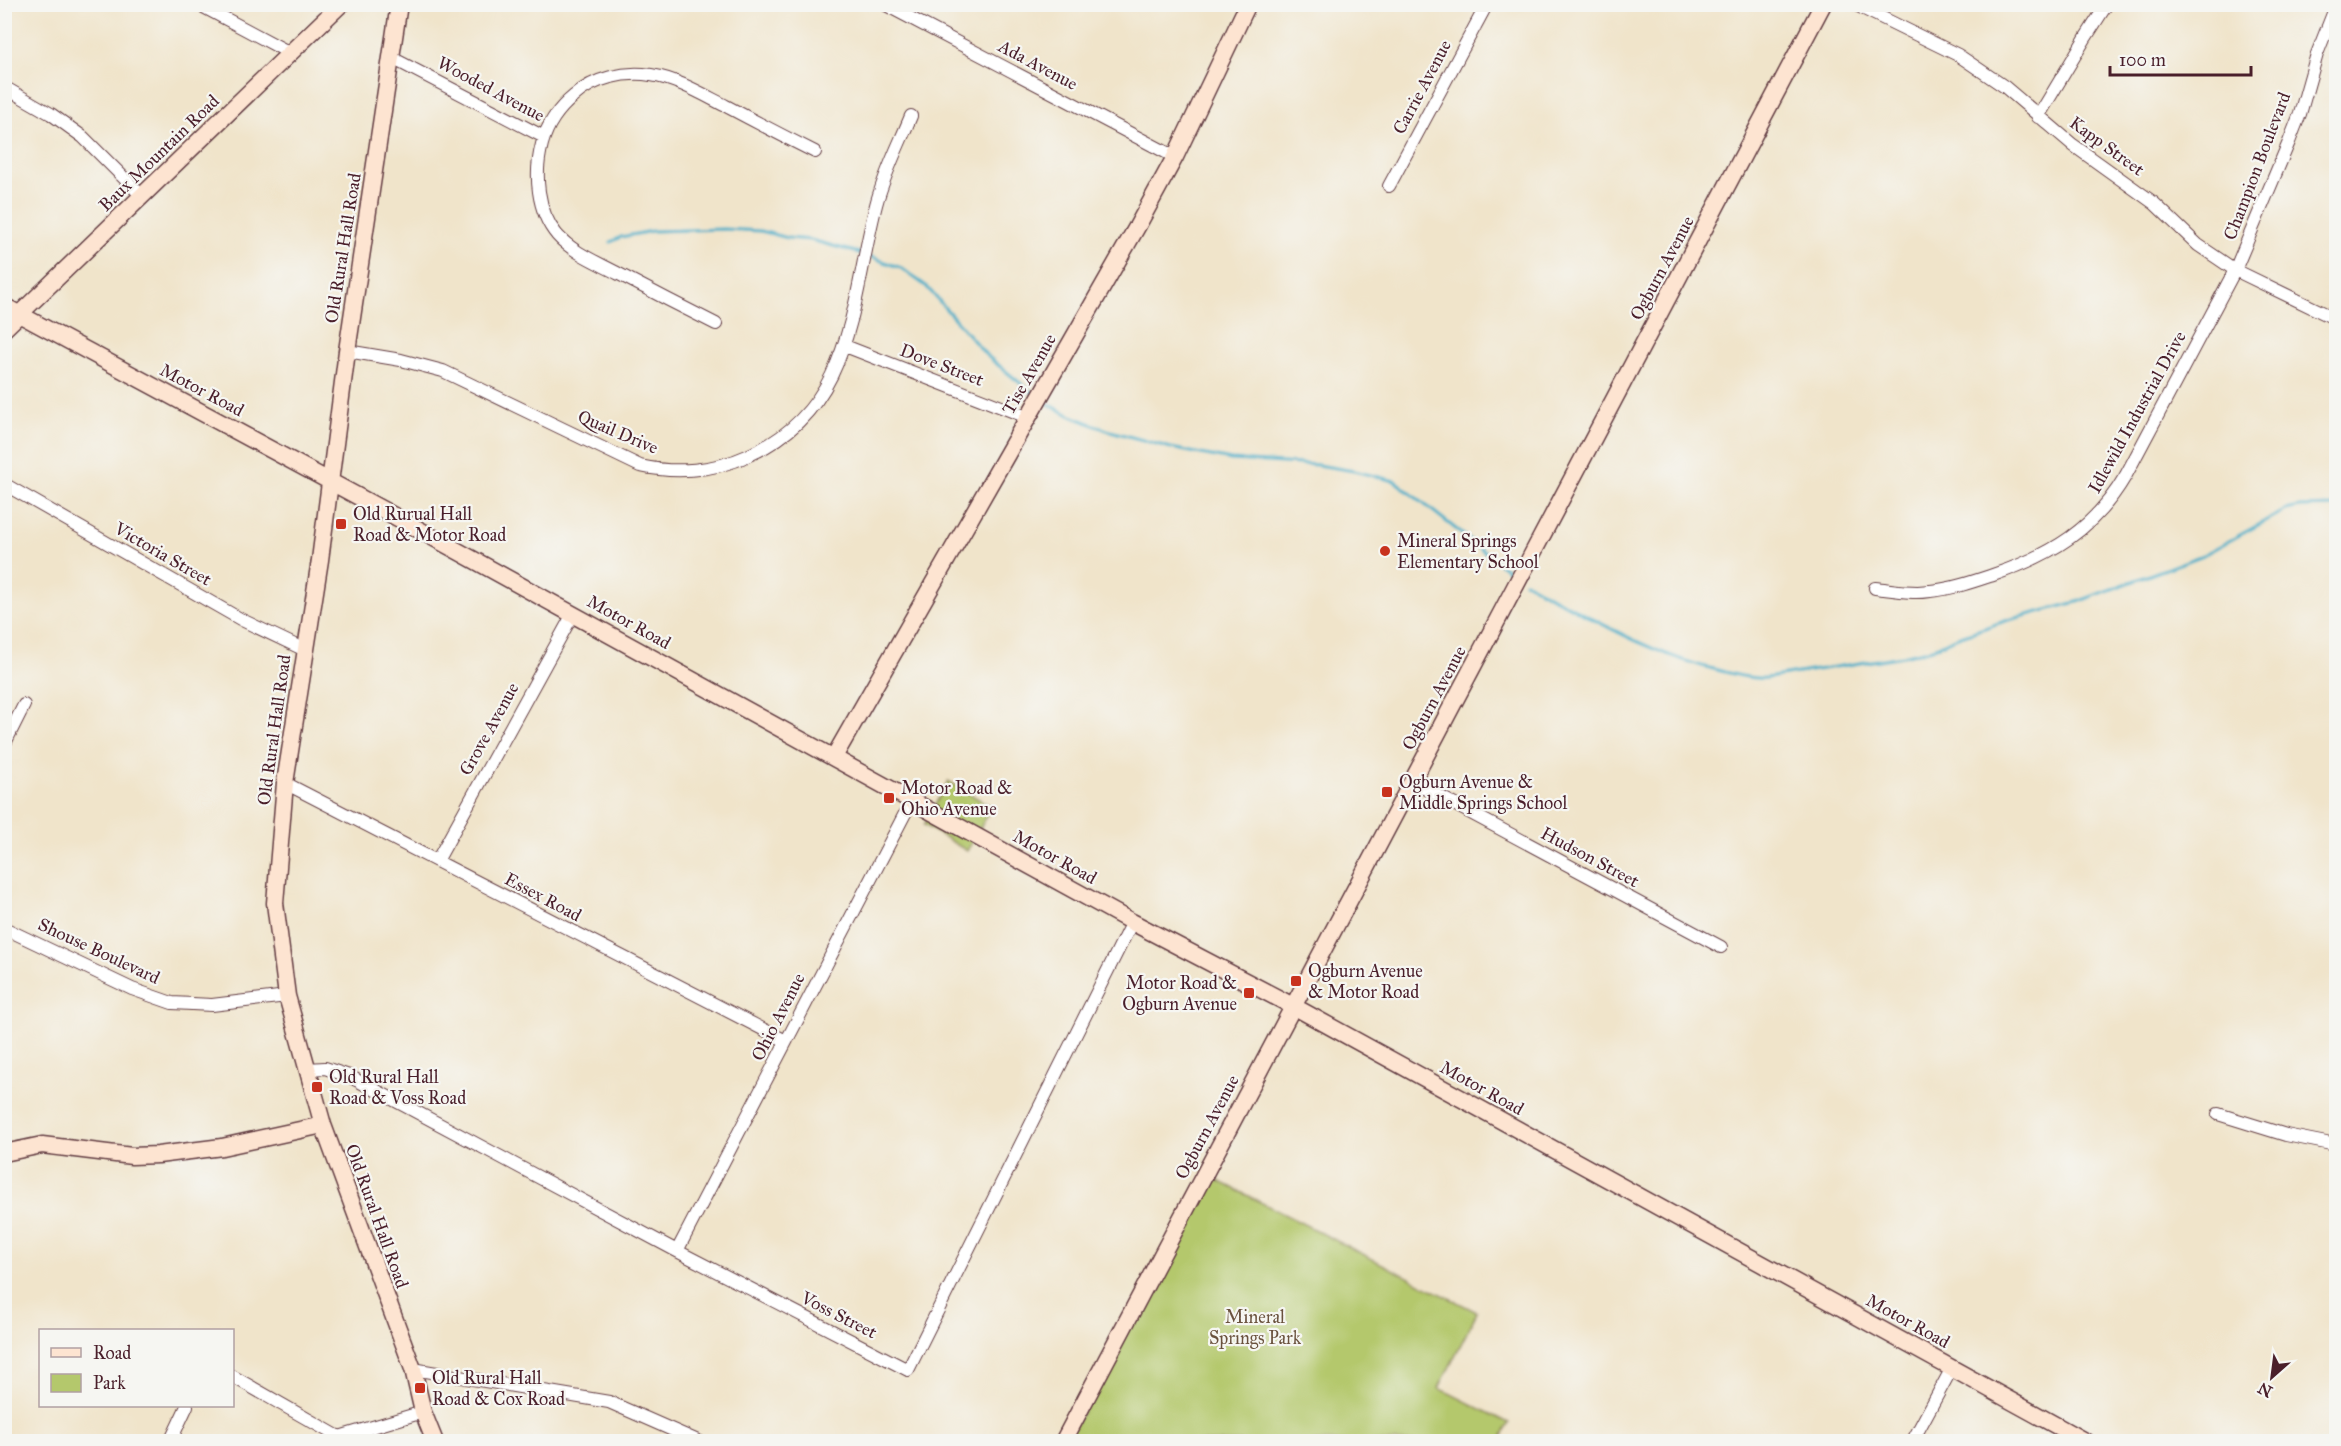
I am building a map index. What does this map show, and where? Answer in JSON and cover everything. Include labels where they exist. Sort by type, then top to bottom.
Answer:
[{"type":"street","points":[[198,4],[290,53]]},
{"type":"street","name":"Baux Mountain Road","points":[[4,329],[340,4]]},
{"type":"street","name":"Old Rural Hall Road","points":[[399,4],[285,783],[275,903],[286,996],[322,1125],[413,1369],[423,1412],[435,1442]]},
{"type":"street","name":"Ada Avenue","points":[[884,4],[1175,157]]},
{"type":"street","name":"Tise Avenue","points":[[834,757],[1138,225],[1175,157],[1248,4]]},
{"type":"street","name":"Carrie Avenue","points":[[1389,186],[1487,4]]},
{"type":"street","name":"Ogburn Avenue","points":[[1063,1442],[1823,4]]},
{"type":"street","name":"Kapp Street","points":[[1854,4],[1958,56],[2005,87],[2038,117],[2154,203],[2198,245],[2235,270],[2337,320]]},
{"type":"street","points":[[2038,117],[2107,4]]},
{"type":"street","name":"Champion Boulevard","points":[[2235,270],[2293,133],[2317,54],[2337,6]]},
{"type":"street","name":"Wooded Avenue","points":[[392,58],[544,137],[538,162],[540,201],[544,213],[558,236],[574,249],[600,264],[716,324]]},
{"type":"street","points":[[544,137],[558,111],[591,83],[620,75],[650,75],[679,83],[815,152]]},
{"type":"street","points":[[4,87],[51,114],[83,137],[142,196]]},
{"type":"street","name":"Quail Drive","points":[[347,351],[401,360],[443,371],[640,466],[670,470],[717,467],[744,458],[790,430],[819,399],[828,385],[844,346],[876,203],[911,116]]},
{"type":"street","name":"Idlewild Industrial Drive","points":[[1875,588],[1923,592],[1967,583],[2040,556],[2059,546],[2093,520],[2115,494],[2126,475],[2235,270]]},
{"type":"street","name":"Motor Road","points":[[4,306],[330,481],[1132,922],[1293,1006],[2086,1442]]},
{"type":"street","name":"Dove Street","points":[[844,346],[1027,417]]},
{"type":"street","name":"Victoria Street","points":[[4,484],[242,620],[305,650]]},
{"type":"street","name":"Grove Avenue","points":[[437,861],[573,614]]},
{"type":"street","points":[[4,745],[24,705]]},
{"type":"street","name":"Hudson Street","points":[[1411,782],[1721,947]]},
{"type":"street","name":"Essex Road","points":[[285,783],[618,957],[786,1041]]},
{"type":"street","name":"Ohio Avenue","points":[[677,1251],[912,800]]},
{"type":"street","name":"Voss Street","points":[[307,1069],[325,1068],[349,1076],[677,1251],[908,1370],[1132,922]]},
{"type":"street","name":"Shouse Boulevard","points":[[4,928],[132,989],[172,1004],[212,1005],[286,996]]},
{"type":"street","points":[[2218,1114],[2286,1135],[2337,1145]]},
{"type":"street","points":[[4,1153],[42,1145],[132,1155],[166,1155],[222,1147],[322,1125]]},
{"type":"street","points":[[1912,1442],[1952,1368]]},
{"type":"street","points":[[413,1369],[609,1402],[700,1442]]},
{"type":"street","points":[[234,1377],[338,1439],[423,1412]]},
{"type":"street","points":[[170,1442],[187,1407]]},
{"type":"green space","points":[[948,781],[992,807],[967,851],[924,825]]},
{"type":"green space","name":"Mineral Springs Park","points":[[1207,1175],[1477,1312],[1439,1388],[1509,1423],[1500,1442],[1067,1442]]},
{"type":"waterway","points":[[611,242],[621,237],[652,231],[724,229],[761,231],[788,238],[811,240],[863,254]]},
{"type":"waterway","points":[[869,256],[901,268],[926,286],[986,355],[1035,395]]},
{"type":"waterway","points":[[1043,401],[1071,416],[1107,430],[1171,448],[1231,460],[1318,465],[1395,481],[1514,575]]},
{"type":"waterway","points":[[1525,582],[1596,621],[1669,655],[1738,675],[1767,678],[1903,656],[1932,649],[1952,639],[2005,621],[2077,602],[2203,555],[2286,510],[2300,507],[2336,506]]},
{"type":"place","name":"Old Rurual Hall Road & Motor Road","points":[[341,524]]},
{"type":"place","name":"Mineral Springs Elementary School","points":[[1385,551]]},
{"type":"place","name":"Ogburn Avenue & Middle Springs School","points":[[1387,792]]},
{"type":"place","name":"Motor Road & Ohio Avenue","points":[[889,798]]},
{"type":"place","name":"Ogburn Avenue & Motor Road","points":[[1296,981]]},
{"type":"place","name":"Motor Road & Ogburn Avenue","points":[[1249,993]]},
{"type":"place","name":"Old Rural Hall Road & Voss Road","points":[[317,1087]]},
{"type":"place","name":"Old Rural Hall Road & Cox Road","points":[[420,1388]]}]
